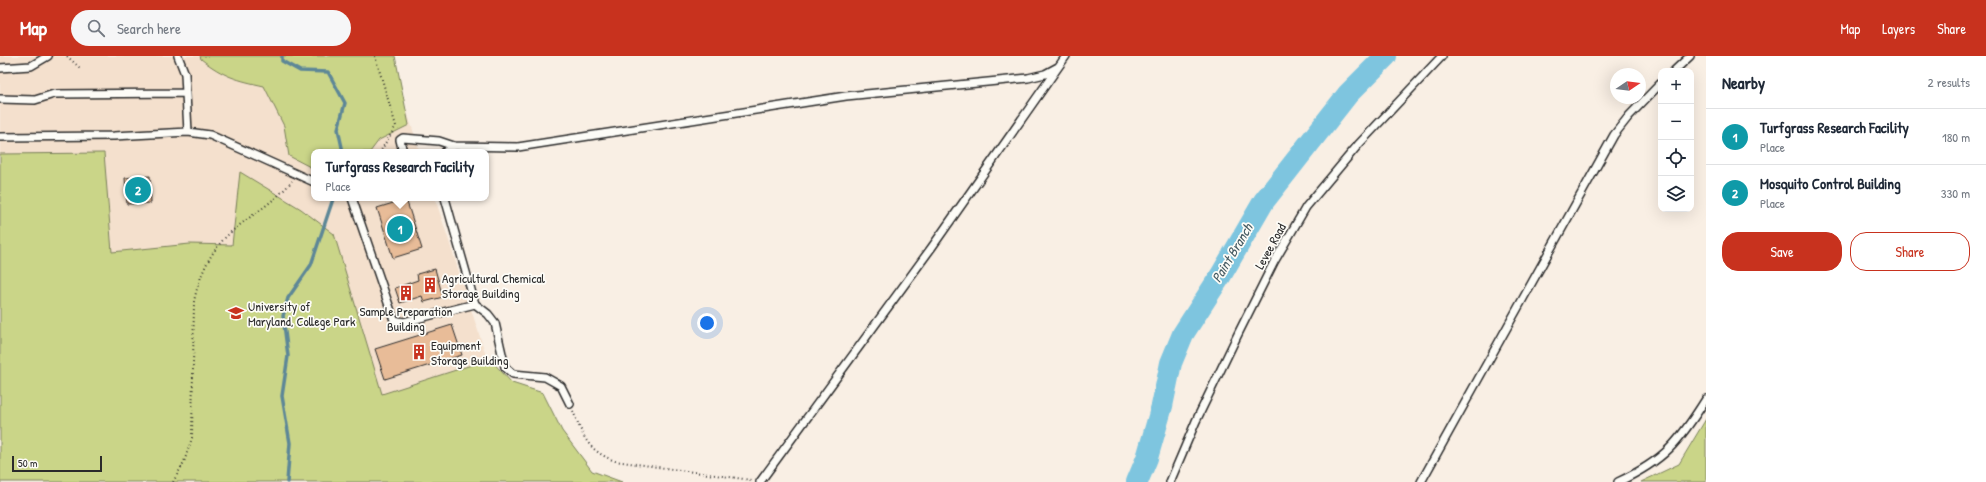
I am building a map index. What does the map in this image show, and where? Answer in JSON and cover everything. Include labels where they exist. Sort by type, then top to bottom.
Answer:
[{"type":"lane","points":[[0,68],[31,66],[48,56]]},
{"type":"lane","points":[[178,56],[185,74],[188,132]]},
{"type":"lane","points":[[760,481],[932,247],[1066,56]]},
{"type":"lane","name":"Levee Road","points":[[1170,482],[1225,359],[1274,262],[1306,207],[1358,145],[1442,56]]},
{"type":"lane","points":[[1677,68],[1690,56]]},
{"type":"lane","points":[[402,149],[400,140],[403,138],[439,141],[454,146],[518,147],[846,96],[1028,78],[1045,74],[1058,67]]},
{"type":"lane","points":[[1421,482],[1614,135],[1628,116],[1658,86]]},
{"type":"lane","points":[[0,99],[35,100],[54,94],[186,93]]},
{"type":"lane","points":[[0,137],[114,136],[188,132],[210,135],[311,181]]},
{"type":"lane","points":[[450,149],[454,146]]},
{"type":"lane","points":[[353,201],[394,320],[404,322],[475,304]]},
{"type":"lane","points":[[445,201],[475,304],[488,314],[494,323],[505,367],[513,374],[545,378],[561,386],[570,404]]},
{"type":"lane","points":[[1618,482],[1655,462],[1674,446],[1706,399]]},
{"type":"path","points":[[67,56],[81,69]]},
{"type":"path","points":[[375,56],[396,126],[382,149]]},
{"type":"path","points":[[173,482],[184,462],[192,438],[194,301],[199,280],[207,262],[219,244],[288,186],[297,174]]},
{"type":"path","points":[[570,404],[588,444],[600,455],[615,461],[760,481]]},
{"type":"shaded area","name":"University of Maryland, College Park","points":[[0,56],[389,56],[419,149],[311,149],[311,201],[436,201],[527,482],[0,482]]},
{"type":"green space","points":[[200,56],[395,56],[409,125],[379,140],[372,149],[311,149],[311,167],[289,156],[284,126],[264,86],[238,80],[224,74],[201,59]]},
{"type":"green space","name":"University of Maryland, College Park","points":[[104,153],[112,252],[190,244],[232,245],[240,172],[301,209],[334,234],[382,394],[490,359],[512,383],[543,393],[562,431],[592,471],[622,482],[0,482],[0,154]]},
{"type":"green space","points":[[1706,419],[1706,482],[1641,482],[1679,464]]},
{"type":"building","points":[[150,176],[151,203],[127,204],[125,178]]},
{"type":"building","points":[[400,201],[407,201],[422,249],[393,258],[377,208]]},
{"type":"building","points":[[435,269],[443,297],[424,302],[422,296],[400,303],[395,288],[418,280],[417,274]]},
{"type":"building","name":"Equipment Storage Building","points":[[452,325],[462,355],[385,379],[375,349]]},
{"type":"waterway","points":[[282,56],[282,61],[300,71],[328,72],[345,103],[338,129],[342,149]]},
{"type":"waterway","name":"Paint Branch","points":[[1137,482],[1147,458],[1162,406],[1171,363],[1183,334],[1221,275],[1264,201],[1348,94],[1386,56]]},
{"type":"waterway","points":[[287,482],[290,443],[282,396],[288,356],[283,316],[288,298],[311,265],[332,201]]},
{"type":"place","name":"Mosquito Control Building","points":[[138,190]]},
{"type":"place","name":"Turfgrass Research Facility","points":[[400,229]]},
{"type":"place","name":"Agricultural Chemical Storage Building","points":[[430,285]]},
{"type":"place","name":"Sample Preparation Building","points":[[406,293]]},
{"type":"place","name":"University of Maryland, College Park","points":[[236,313]]},
{"type":"place","name":"Equipment Storage Building","points":[[419,352]]}]
